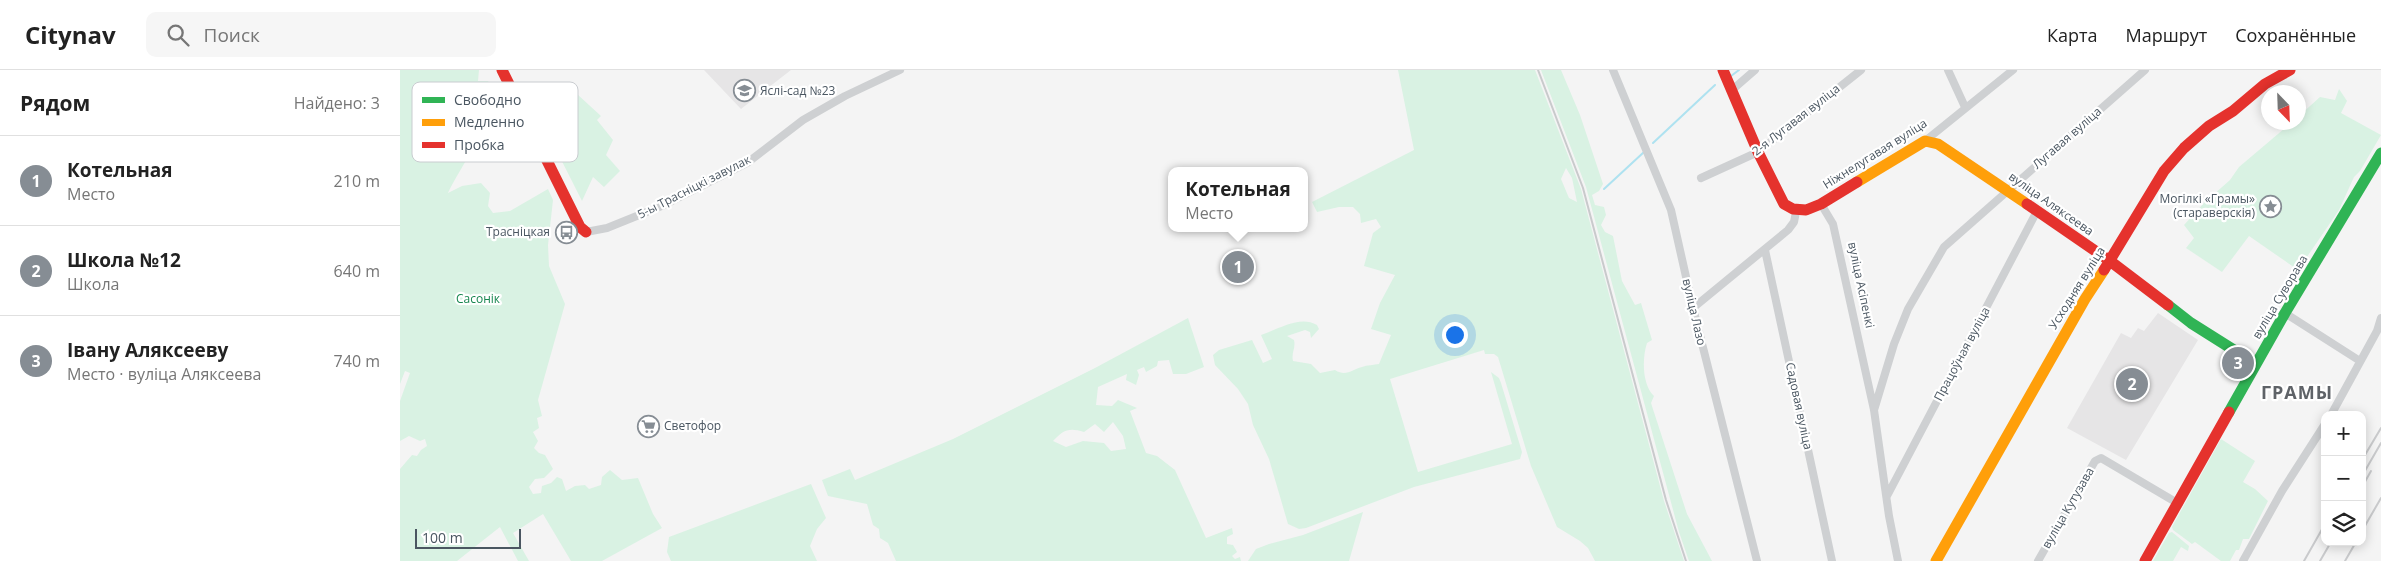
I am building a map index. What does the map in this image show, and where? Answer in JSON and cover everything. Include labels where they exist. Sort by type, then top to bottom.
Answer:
[{"type":"street","points":[[502,70],[508,82]]},
{"type":"street","name":"5-ы Трасніцкі завулак","points":[[586,232],[607,228],[664,205],[748,162],[803,120],[845,96],[900,70]]},
{"type":"street","name":"вуліца Лазо","points":[[1612,70],[1671,210],[1693,308],[1757,561]]},
{"type":"street","points":[[1723,70],[1758,152],[1784,204],[1796,212]]},
{"type":"street","points":[[1732,90],[1755,70]]},
{"type":"street","name":"2-я Лугавая вуліца","points":[[1701,178],[1758,152],[1860,70]]},
{"type":"street","points":[[1948,70],[1965,108]]},
{"type":"street","name":"Ніжнелугавая вуліца","points":[[1821,204],[1925,141],[2013,70]]},
{"type":"street","name":"Лугавая вуліца","points":[[1874,410],[1894,344],[1908,309],[1944,247],[2145,70]]},
{"type":"street","name":"Усходняя вуліца","points":[[1936,561],[2075,316],[2164,170],[2184,148],[2209,126],[2233,111],[2265,84],[2290,70]]},
{"type":"street","name":"вуліца Аляксеева","points":[[1925,141],[1938,144],[2007,190],[2110,261],[2178,313],[2256,364]]},
{"type":"street","name":"вуліца Суворава","points":[[2145,561],[2179,504],[2285,313],[2381,153]]},
{"type":"street","points":[[548,162],[580,227],[586,232]]},
{"type":"street","points":[[1796,212],[1821,204]]},
{"type":"street","name":"вуліца Асіпенкі","points":[[1821,204],[1833,224],[1874,410],[1898,561]]},
{"type":"street","name":"Працоўная вуліца","points":[[1887,496],[2037,211]]},
{"type":"street","points":[[1693,308],[1788,230],[1794,222],[1796,212]]},
{"type":"street","name":"Садовая вуліца","points":[[1766,250],[1832,561]]},
{"type":"street","points":[[2285,313],[2360,361]]},
{"type":"street","points":[[2334,411],[2343,397],[2377,331],[2381,318]]},
{"type":"street","points":[[2243,561],[2282,490],[2321,430]]},
{"type":"street","name":"вуліца Кутузава","points":[[2038,561],[2095,460],[2101,458],[2179,504]]},
{"type":"shaded area","name":"Яслі-сад №23","points":[[704,70],[791,70],[741,109]]},
{"type":"shaded area","points":[[2158,313],[2198,340],[2126,460],[2067,428],[2121,333],[2131,338],[2138,328],[2144,331]]},
{"type":"green space","name":"Сасонік","points":[[400,70],[479,70],[478,81],[489,82],[412,82],[412,162],[465,162],[448,193],[462,186],[481,183],[490,193],[488,206],[493,213],[510,211],[548,189],[553,200],[548,245],[549,266],[565,304],[538,400],[542,416],[537,418],[539,428],[533,432],[538,441],[534,448],[539,453],[545,455],[553,469],[544,478],[535,479],[529,487],[533,494],[541,493],[542,486],[551,483],[557,477],[562,479],[566,491],[575,486],[585,485],[589,489],[601,485],[602,477],[610,470],[622,480],[638,478],[653,514],[662,528],[602,561],[571,561],[543,514],[513,533],[529,561],[518,561],[500,527],[457,561],[400,561],[400,469],[412,455],[417,456],[427,446],[425,439],[420,441],[409,436],[400,441],[400,401],[410,373],[405,371],[400,384]]},
{"type":"green space","points":[[1398,70],[1535,70],[1581,189],[1664,501],[1684,561],[1595,561],[1588,548],[1557,527],[1531,466],[1498,357],[1494,354],[1485,354],[1484,350],[1390,379],[1418,472],[1512,444],[1491,372],[1499,378],[1501,383],[1522,452],[1520,459],[1414,487],[1306,528],[1299,529],[1288,524],[1269,459],[1253,425],[1248,404],[1238,389],[1215,365],[1213,355],[1219,350],[1252,340],[1263,363],[1272,359],[1261,335],[1289,324],[1310,322],[1317,325],[1319,329],[1311,338],[1310,332],[1305,330],[1287,336],[1294,340],[1293,361],[1311,364],[1320,373],[1335,370],[1345,373],[1364,366],[1379,364],[1391,335],[1371,329],[1380,303],[1395,275],[1364,266],[1373,233],[1381,227],[1376,219],[1361,223],[1360,214],[1353,207],[1339,207],[1317,212],[1312,202],[1414,150]],"holes":[[[1566,168],[1572,178],[1577,202],[1569,198],[1561,179]]]},
{"type":"green space","points":[[1541,70],[1561,70],[1580,115],[1603,184],[1599,191],[1592,195],[1595,205],[1604,207],[1606,215],[1601,225],[1605,232],[1613,236],[1622,281],[1635,305],[1641,303],[1652,340],[1647,343],[1644,356],[1645,378],[1654,396],[1651,403],[1687,514],[1712,561],[1689,561],[1679,532],[1586,187]]},
{"type":"green space","name":"Могілкі «Грамы» (стараверскія)","points":[[2339,89],[2347,101],[2341,113],[2381,135],[2360,171],[2354,177],[2339,210],[2298,270],[2249,236],[2222,272],[2186,248],[2194,238],[2184,225],[2204,203],[2230,180],[2239,167],[2283,130],[2306,130],[2306,110],[2320,97],[2335,100]]},
{"type":"green space","points":[[578,95],[601,116],[597,120],[613,140],[606,155],[620,171],[604,187],[593,177],[582,201],[562,162],[578,162]]},
{"type":"green space","points":[[1188,318],[1204,367],[1186,374],[1173,374],[1169,360],[1158,361],[1157,366],[1146,372],[1144,367],[1137,370],[1139,375],[1136,385],[1126,380],[1127,374],[1098,387],[1096,405],[1112,406],[1118,400],[1137,408],[1130,411],[1146,453],[1157,456],[1175,470],[1206,538],[1232,528],[1233,534],[1227,537],[1227,544],[1233,545],[1237,552],[1232,556],[1235,559],[1240,557],[1241,561],[896,561],[888,543],[880,538],[879,529],[873,525],[867,504],[828,496],[822,480],[850,469],[855,480],[953,439],[1095,368]],"holes":[[[1113,422],[1123,436],[1126,449],[1111,451],[1104,443],[1083,441],[1066,447],[1053,441],[1067,430],[1084,432],[1095,424],[1104,432]]]},
{"type":"green space","points":[[2221,439],[2255,461],[2243,482],[2255,489],[2268,501],[2249,539],[2243,539],[2239,550],[2236,550],[2230,561],[2221,561],[2195,542],[2192,544],[2173,530],[2172,527]]},
{"type":"green space","points":[[811,484],[826,518],[817,529],[810,546],[817,561],[671,561],[667,552],[669,537]]},
{"type":"green space","points":[[1363,512],[1349,561],[1248,561],[1256,549],[1303,535]]},
{"type":"green space","points":[[2172,532],[2189,546],[2188,551],[2181,547],[2173,561],[2153,561],[2169,533]]},
{"type":"waterway","points":[[1731,76],[1739,70]]},
{"type":"waterway","points":[[1653,143],[1715,85]]},
{"type":"waterway","points":[[1604,189],[1644,152]]},
{"type":"railway","points":[[1538,70],[1583,188],[1666,500],[1686,561]]},
{"type":"railway","points":[[2364,456],[2381,428]]},
{"type":"railway","points":[[2366,469],[2381,443]]},
{"type":"railway","points":[[2366,480],[2371,471]]},
{"type":"railway","points":[[2366,524],[2381,498]]},
{"type":"railway","points":[[2304,561],[2321,531]]},
{"type":"railway","points":[[2320,561],[2329,546]]},
{"type":"railway","points":[[2345,561],[2354,546]]},
{"type":"traffic: fast","points":[[2229,412],[2285,313],[2381,153]]},
{"type":"traffic: fast","points":[[2168,305],[2191,323],[2256,364]]},
{"type":"traffic: slow","points":[[1857,182],[1925,141],[1938,144],[2027,204]]},
{"type":"traffic: slow","points":[[1936,561],[2085,299],[2104,270]]},
{"type":"traffic: jam","points":[[502,70],[508,82]]},
{"type":"traffic: jam","points":[[1723,70],[1758,152],[1784,204],[1793,209],[1806,210],[1821,204],[1857,182]]},
{"type":"traffic: jam","points":[[2104,270],[2164,171],[2184,148],[2209,126],[2233,111],[2265,84],[2290,70]]},
{"type":"traffic: jam","points":[[548,162],[580,227],[586,232]]},
{"type":"traffic: jam","points":[[2027,204],[2110,261],[2168,305]]},
{"type":"traffic: jam","points":[[2145,561],[2229,412]]},
{"type":"place","name":"Яслі-сад №23","points":[[744,91]]},
{"type":"place","name":"Могілкі «Грамы» (стараверскія)","points":[[2271,206]]},
{"type":"place","name":"Трасніцкая","points":[[566,232]]},
{"type":"place","name":"Котельная","points":[[1238,267]]},
{"type":"place","name":"Івану Аляксееву","points":[[2238,363]]},
{"type":"place","name":"Школа №12","points":[[2132,384]]},
{"type":"place","name":"Светофор","points":[[648,426]]},
{"type":"district","name":"ГРАМЫ","points":[[2297,393]]}]
